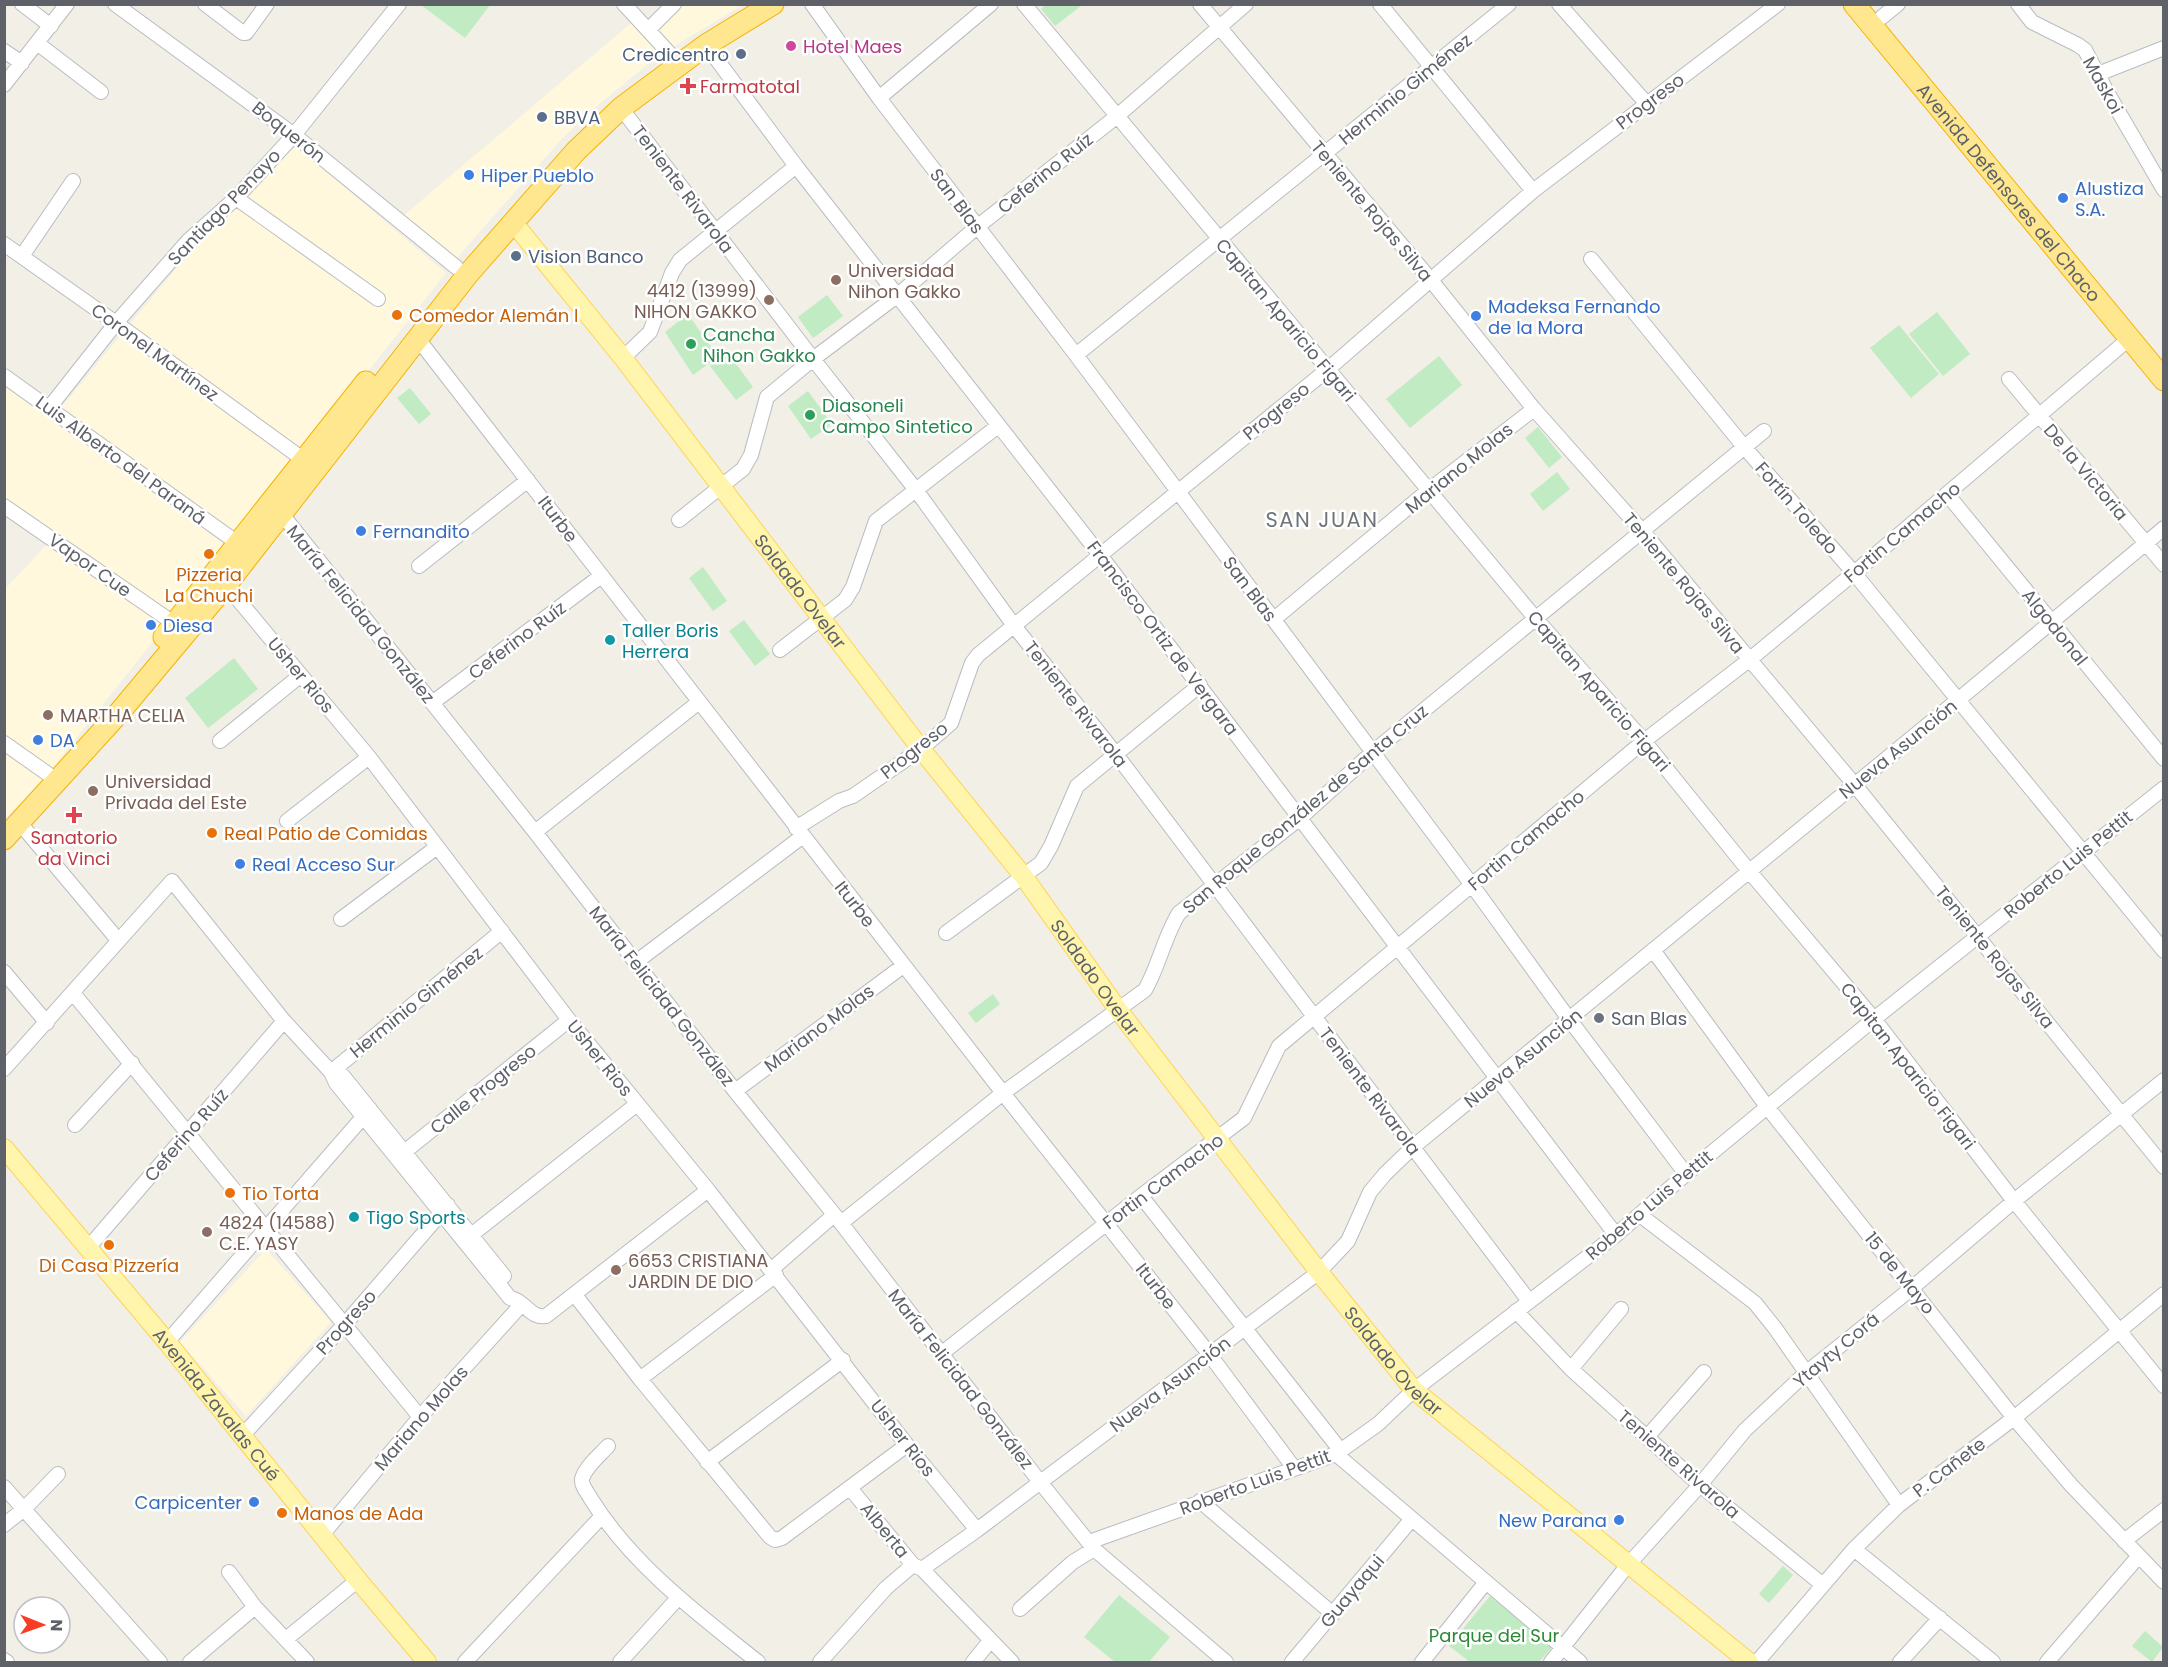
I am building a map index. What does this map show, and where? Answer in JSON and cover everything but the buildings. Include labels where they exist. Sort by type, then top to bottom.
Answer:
[{"type":"highway","points":[[12,822],[118,714],[226,585],[468,274],[508,217],[588,121],[670,54],[747,4]]},
{"type":"highway","points":[[4,839],[12,822],[48,774],[175,624],[456,267],[621,108],[706,45],[773,4]]},
{"type":"highway","name":"Avenida Defensores del Chaco","points":[[1854,4],[2163,380]]},
{"type":"highway","name":"Avenida Defensores del Chaco","points":[[1884,9],[2163,356]]},
{"type":"main road","name":"Soldado Ovelar","points":[[508,217],[624,358],[921,749],[1024,877],[1119,1011],[1319,1272],[1414,1390],[1749,1662]]},
{"type":"main road","name":"Avenida Zavalas Cué","points":[[4,1148],[167,1342],[358,1581],[427,1662]]},
{"type":"street","points":[[22,4],[51,26]]},
{"type":"street","points":[[4,85],[67,4]]},
{"type":"street","name":"Boquerón","points":[[115,4],[294,135],[456,267]]},
{"type":"street","points":[[206,4],[243,33],[246,33],[267,4]]},
{"type":"street","name":"Santiago Penayo","points":[[49,408],[116,323],[188,241],[236,198],[294,135],[399,4]]},
{"type":"street","points":[[624,4],[670,54]]},
{"type":"street","points":[[648,29],[674,4]]},
{"type":"street","name":"San Blas","points":[[813,4],[879,98],[1076,355],[1686,1174]]},
{"type":"street","points":[[879,98],[991,4]]},
{"type":"street","name":"Capitan Aparicio Figari","points":[[1024,4],[1327,370],[1536,619],[1644,741],[1749,871],[1874,1019],[2014,1201],[2163,1386]]},
{"type":"street","name":"Teniente Rojas Silva","points":[[1200,4],[1430,279],[1534,409],[1643,532],[1854,784],[2163,1167]]},
{"type":"street","name":"Ceferino Ruíz","points":[[679,520],[743,469],[751,455],[767,398],[813,359],[898,295],[977,227],[1116,117],[1246,4]]},
{"type":"street","points":[[1380,4],[1533,191]]},
{"type":"street","name":"Herminio Giménez","points":[[1076,355],[1509,4]]},
{"type":"street","points":[[1559,4],[1647,104]]},
{"type":"street","name":"Progreso","points":[[636,962],[839,801],[853,796],[921,749],[951,723],[972,663],[978,655],[1327,370],[1533,191],[1778,4]]},
{"type":"street","name":"Maskoi","points":[[2018,4],[2032,22],[2085,51],[2163,190]]},
{"type":"street","points":[[37,43],[101,92]]},
{"type":"street","name":"Francisco Ortiz de Vergara","points":[[706,45],[796,166],[1200,685],[1299,819],[1616,1235]]},
{"type":"street","points":[[2098,74],[2163,48]]},
{"type":"street","points":[[4,51],[22,63]]},
{"type":"street","name":"Teniente Rivarola","points":[[621,108],[916,490],[1015,627],[1115,753],[1529,1301]]},
{"type":"street","points":[[624,358],[650,332],[672,273],[680,260],[796,166]]},
{"type":"street","points":[[22,256],[73,181]]},
{"type":"street","points":[[236,198],[378,299]]},
{"type":"street","name":"Coronel Martínez","points":[[4,244],[303,460]]},
{"type":"street","name":"Fortín Toledo","points":[[1591,259],[1745,448],[1854,573],[2163,951]]},
{"type":"street","name":"Fortin Camacho","points":[[941,1354],[1141,1196],[1244,1119],[1280,1046],[1644,741],[1749,660],[1854,573],[2130,338]]},
{"type":"street","name":"Iturbe","points":[[417,339],[903,966],[1210,1355],[1294,1468]]},
{"type":"street","name":"Luis Alberto del Paraná","points":[[4,376],[239,544]]},
{"type":"street","name":"De la Victoria","points":[[2009,379],[2163,565]]},
{"type":"street","name":"Mariano Molas","points":[[1274,619],[1429,490],[1534,409]]},
{"type":"street","points":[[780,650],[845,600],[876,521],[998,426]]},
{"type":"street","name":"San Roque González de Santa Cruz","points":[[640,1379],[838,1219],[1145,990],[1179,913],[1299,819],[1373,752],[1764,431]]},
{"type":"street","points":[[418,566],[528,480]]},
{"type":"street","name":"Algodonal","points":[[1947,494],[2163,759]]},
{"type":"street","name":"Vapor Cue","points":[[4,507],[175,624]]},
{"type":"street","name":"María Felicidad González","points":[[281,513],[536,832],[1040,1482]]},
{"type":"street","name":"Nueva Asunción","points":[[820,1662],[892,1582],[976,1530],[1319,1272],[1348,1241],[1370,1192],[1413,1147],[1958,700],[2163,528]]},
{"type":"street","name":"Ceferino Ruíz","points":[[432,703],[602,576]]},
{"type":"street","name":"Usher Rios","points":[[226,585],[369,757],[569,1020],[774,1272],[907,1445],[976,1530]]},
{"type":"street","points":[[220,741],[301,675]]},
{"type":"street","points":[[946,933],[1041,863],[1077,786],[1200,685]]},
{"type":"street","points":[[536,832],[699,702]]},
{"type":"street","points":[[4,743],[48,774]]},
{"type":"street","points":[[288,822],[369,757]]},
{"type":"street","name":"Roberto Luis Pettit","points":[[1020,1609],[1091,1545],[1200,1501],[1339,1452],[1378,1424],[1414,1390],[1616,1235],[1686,1174],[1874,1019],[2163,788]]},
{"type":"street","points":[[12,822],[118,940]]},
{"type":"street","points":[[341,919],[436,847]]},
{"type":"street","points":[[4,1069],[172,881],[284,1022],[332,1073],[344,1076],[366,1113],[468,1238],[510,1298],[520,1302],[533,1314],[539,1317],[546,1316],[708,1190]]},
{"type":"street","name":"Herminio Giménez","points":[[332,1073],[502,932]]},
{"type":"street","name":"15 de Mayo","points":[[1653,950],[1768,1108],[2014,1418],[2071,1485],[2163,1582]]},
{"type":"street","name":"Mariano Molas","points":[[735,1091],[903,966]]},
{"type":"street","points":[[4,972],[47,1023]]},
{"type":"street","points":[[73,993],[420,1417]]},
{"type":"street","name":"Calle Progreso","points":[[400,1155],[569,1020]]},
{"type":"street","name":"Ceferino Ruíz","points":[[88,1248],[284,1022]]},
{"type":"street","points":[[75,1125],[132,1063]]},
{"type":"street","name":"Ytayty Corá","points":[[1551,1662],[1628,1566],[1745,1430],[1806,1372],[1912,1288],[2014,1201],[2163,1080]]},
{"type":"street","points":[[468,1238],[637,1104]]},
{"type":"street","points":[[167,1342],[366,1113]]},
{"type":"street","points":[[1141,1196],[1339,1452],[1411,1520],[1580,1662]]},
{"type":"street","name":"Progreso","points":[[242,1436],[345,1324],[444,1209]]},
{"type":"street","points":[[1640,1215],[1755,1303],[1899,1505]]},
{"type":"street","name":"P. Cañete","points":[[1757,1662],[1854,1549],[1899,1505],[2014,1418],[2163,1294]]},
{"type":"street","points":[[575,1295],[707,1462],[775,1540],[782,1538],[907,1445]]},
{"type":"street","name":"Mariano Molas","points":[[322,1535],[520,1302]]},
{"type":"street","points":[[1570,1369],[1621,1309]]},
{"type":"street","name":"Teniente Rivarola","points":[[1516,1311],[1570,1369],[1700,1485],[1823,1585]]},
{"type":"street","points":[[707,1462],[843,1360]]},
{"type":"street","points":[[1647,1437],[1704,1372]]},
{"type":"street","points":[[608,1446],[587,1470],[582,1480],[602,1516],[645,1566],[678,1598],[758,1662]]},
{"type":"street","points":[[4,1525],[24,1509],[58,1474]]},
{"type":"street","points":[[1040,1482],[1091,1545],[1226,1662]]},
{"type":"street","points":[[4,1487],[160,1662]]},
{"type":"street","name":"Alberta","points":[[850,1488],[918,1567],[1012,1662]]},
{"type":"street","points":[[1200,1501],[1333,1614]]},
{"type":"street","points":[[2124,1541],[2163,1510]]},
{"type":"street","points":[[465,1662],[602,1516]]},
{"type":"street","name":"Guayaqui","points":[[1292,1662],[1411,1520]]},
{"type":"street","points":[[1854,1549],[1994,1662]]},
{"type":"street","points":[[2047,1662],[2138,1557]]},
{"type":"street","points":[[229,1572],[255,1607],[307,1662]]},
{"type":"street","points":[[286,1639],[358,1581]]},
{"type":"street","points":[[1422,1662],[1486,1582]]},
{"type":"street","points":[[620,1662],[678,1598]]},
{"type":"street","points":[[190,1662],[255,1607]]},
{"type":"street","points":[[1900,1662],[1940,1618]]},
{"type":"street","points":[[973,1662],[990,1641]]},
{"type":"shaded area","points":[[674,5],[743,5],[659,55],[586,115],[559,142],[455,260],[397,221],[637,18],[649,29]]},
{"type":"shaded area","points":[[285,137],[446,273],[230,545],[59,410]]},
{"type":"shaded area","points":[[4,379],[228,547],[51,770],[5,819],[5,589],[52,539],[5,505]]},
{"type":"shaded area","points":[[266,1249],[331,1322],[246,1416],[180,1342]]},
{"type":"green space","points":[[421,4],[490,5],[465,38]]},
{"type":"green space","points":[[1047,4],[1082,5],[1055,26],[1041,9]]},
{"type":"green space","points":[[827,295],[843,316],[813,338],[798,317]]},
{"type":"green space","points":[[1937,312],[1970,354],[1943,376],[1909,334]]},
{"type":"green space","name":"Cancha Nihon Gakko","points":[[688,314],[718,357],[693,375],[665,332]]},
{"type":"green space","points":[[1899,325],[1939,374],[1911,398],[1870,348]]},
{"type":"green space","points":[[728,353],[753,387],[736,400],[710,366]]},
{"type":"green space","points":[[1439,356],[1462,385],[1410,428],[1386,399]]},
{"type":"green space","points":[[410,388],[431,414],[419,424],[397,398]]},
{"type":"green space","name":"Diasoneli Campo Sintetico","points":[[808,391],[832,424],[811,439],[788,406]]},
{"type":"green space","points":[[1538,427],[1562,457],[1549,468],[1525,438]]},
{"type":"green space","points":[[1557,472],[1570,489],[1543,511],[1530,494]]},
{"type":"green space","points":[[703,567],[727,601],[713,611],[689,578]]},
{"type":"green space","points":[[744,620],[770,654],[755,666],[729,631]]},
{"type":"green space","points":[[234,658],[258,689],[208,728],[185,698]]},
{"type":"green space","points":[[993,994],[1000,1004],[976,1023],[968,1013]]},
{"type":"green space","points":[[1783,1566],[1793,1575],[1769,1603],[1759,1594]]},
{"type":"green space","points":[[1119,1595],[1170,1637],[1149,1662],[1115,1662],[1084,1637]]},
{"type":"green space","name":"Parque del Sur","points":[[1490,1596],[1552,1647],[1539,1662],[1470,1662],[1449,1646]]},
{"type":"green space","points":[[2145,1631],[2163,1647],[2152,1662],[2132,1646]]},
{"type":"place","name":"Hotel Maes","points":[[791,46]]},
{"type":"place","name":"Credicentro","points":[[741,54]]},
{"type":"place","name":"Farmatotal","points":[[688,86]]},
{"type":"place","name":"BBVA","points":[[542,117]]},
{"type":"place","name":"Hiper Pueblo","points":[[469,175]]},
{"type":"place","name":"Alustiza S.A.","points":[[2063,198]]},
{"type":"place","name":"Vision Banco","points":[[516,256]]},
{"type":"place","name":"Universidad Nihon Gakko","points":[[836,280]]},
{"type":"place","name":"4412 (13999) NIHON GAKKO","points":[[769,300]]},
{"type":"place","name":"Comedor Alemán I","points":[[397,315]]},
{"type":"place","name":"Madeksa Fernando de la Mora","points":[[1476,316]]},
{"type":"place","name":"Cancha Nihon Gakko","points":[[691,344]]},
{"type":"place","name":"Diasoneli Campo Sintetico","points":[[810,415]]},
{"type":"place","name":"Fernandito","points":[[361,531]]},
{"type":"place","name":"Pizzeria La Chuchi","points":[[209,554]]},
{"type":"place","name":"Diesa","points":[[151,625]]},
{"type":"place","name":"Taller Boris Herrera","points":[[610,640]]},
{"type":"place","name":"MARTHA CELIA","points":[[48,715]]},
{"type":"place","name":"DA","points":[[38,740]]},
{"type":"place","name":"Universidad Privada del Este","points":[[93,791]]},
{"type":"place","name":"Sanatorio da Vinci","points":[[74,815]]},
{"type":"place","name":"Real Patio de Comidas","points":[[212,833]]},
{"type":"place","name":"Real Acceso Sur","points":[[240,864]]},
{"type":"place","name":"San Blas","points":[[1599,1018]]},
{"type":"place","name":"Tio Torta","points":[[230,1193]]},
{"type":"place","name":"Tigo Sports","points":[[354,1217]]},
{"type":"place","name":"4824 (14588) C.E. YASY","points":[[207,1232]]},
{"type":"place","name":"Di Casa Pizzería","points":[[109,1245]]},
{"type":"place","name":"6653 CRISTIANA JARDIN DE DIO","points":[[616,1270]]},
{"type":"place","name":"Carpicenter","points":[[254,1502]]},
{"type":"place","name":"Manos de Ada","points":[[282,1513]]},
{"type":"place","name":"New Parana","points":[[1619,1520]]},
{"type":"district","name":"SAN JUAN","points":[[1322,519]]}]
